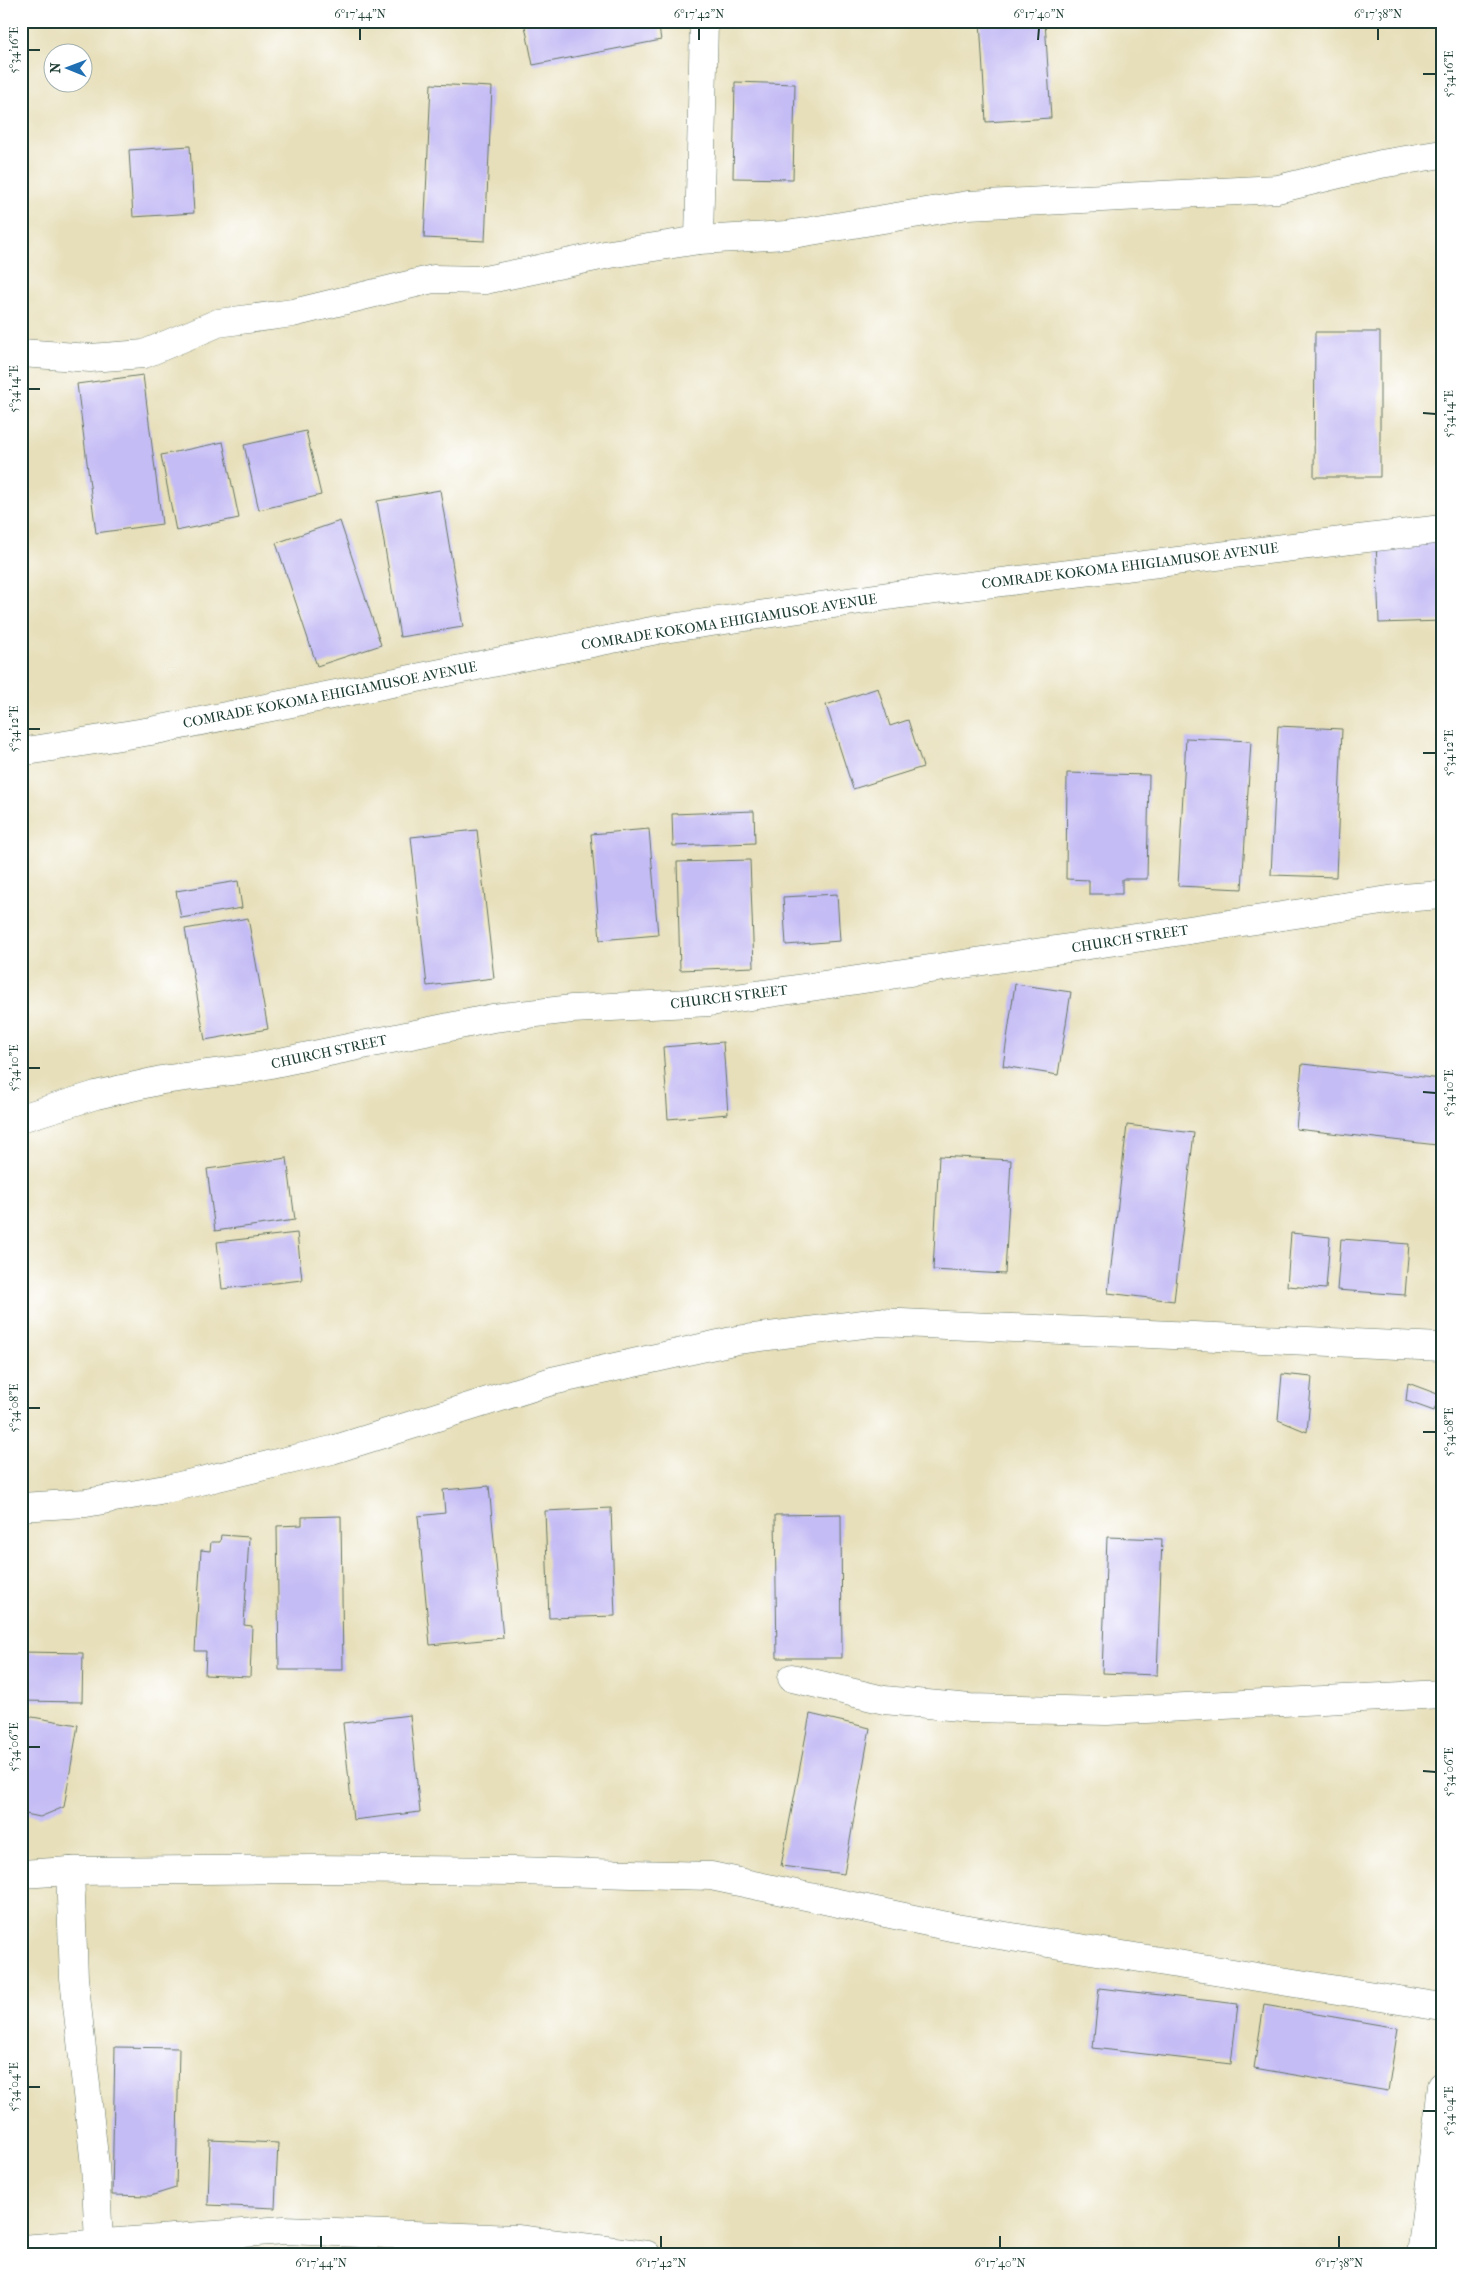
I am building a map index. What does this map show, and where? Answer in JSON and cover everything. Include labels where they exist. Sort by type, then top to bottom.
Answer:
[{"type":"street","points":[[699,240],[704,21]]},
{"type":"street","points":[[21,353],[90,358],[144,354],[218,323],[293,314],[433,279],[485,280],[610,254],[699,240],[787,235],[968,206],[1278,189],[1381,164],[1442,154]]},
{"type":"street","name":"COMRADE KOKOMA EHIGIAMUSOE AVENUE","points":[[21,752],[151,731],[657,630],[902,594],[1442,529]]},
{"type":"street","name":"CHURCH STREET","points":[[21,1118],[96,1095],[162,1080],[246,1069],[493,1018],[572,1010],[710,1002],[1402,898],[1442,895]]},
{"type":"street","points":[[21,1508],[86,1503],[171,1488],[332,1450],[552,1381],[737,1340],[879,1322],[1442,1347]]},
{"type":"street","points":[[792,1678],[884,1700],[980,1708],[1107,1710],[1442,1694]]},
{"type":"street","points":[[21,1874],[70,1871],[332,1869],[711,1876],[956,1928],[1442,2007]]},
{"type":"street","points":[[70,1871],[74,1978],[95,2165],[99,2242]]},
{"type":"street","points":[[1421,2255],[1442,2086]]},
{"type":"street","points":[[21,2249],[284,2230],[517,2239],[647,2255]]},
{"type":"building","points":[[524,21],[658,21],[661,40],[533,65]]},
{"type":"building","points":[[980,21],[1045,21],[1051,118],[986,122]]},
{"type":"building","points":[[735,82],[795,84],[793,179],[733,178]]},
{"type":"building","points":[[431,84],[492,87],[485,241],[424,238]]},
{"type":"building","points":[[190,146],[194,213],[133,217],[129,150]]},
{"type":"building","points":[[1315,332],[1380,332],[1380,477],[1314,477]]},
{"type":"building","points":[[143,375],[162,524],[96,533],[77,384]]},
{"type":"building","points":[[306,431],[321,495],[259,510],[244,445]]},
{"type":"building","points":[[223,442],[239,518],[176,531],[161,455]]},
{"type":"building","points":[[440,490],[463,627],[400,637],[377,501]]},
{"type":"building","points":[[340,521],[381,645],[317,666],[276,543]]},
{"type":"building","points":[[1442,538],[1442,621],[1379,623],[1376,540]]},
{"type":"building","points":[[878,688],[890,726],[908,720],[923,767],[853,789],[826,705]]},
{"type":"building","points":[[1278,726],[1342,729],[1336,877],[1271,875]]},
{"type":"building","points":[[1186,738],[1251,741],[1242,889],[1178,886]]},
{"type":"building","points":[[1067,773],[1149,775],[1147,879],[1122,879],[1122,894],[1089,894],[1089,880],[1066,879]]},
{"type":"building","points":[[754,811],[755,843],[673,846],[672,814]]},
{"type":"building","points":[[649,829],[658,935],[600,940],[591,834]]},
{"type":"building","points":[[477,830],[494,978],[427,986],[411,837]]},
{"type":"building","points":[[750,860],[754,967],[680,970],[677,862]]},
{"type":"building","points":[[238,881],[242,908],[181,918],[176,891]]},
{"type":"building","points":[[837,894],[840,941],[786,945],[783,897]]},
{"type":"building","points":[[248,918],[268,1029],[205,1040],[185,929]]},
{"type":"building","points":[[1015,984],[1071,992],[1058,1075],[1003,1066]]},
{"type":"building","points":[[723,1042],[728,1114],[668,1119],[663,1047]]},
{"type":"building","points":[[1302,1064],[1442,1079],[1437,1145],[1296,1129]]},
{"type":"building","points":[[1127,1125],[1194,1133],[1174,1301],[1108,1293]]},
{"type":"building","points":[[939,1156],[1011,1160],[1005,1274],[933,1270]]},
{"type":"building","points":[[287,1158],[295,1220],[215,1231],[207,1169]]},
{"type":"building","points":[[297,1233],[302,1280],[222,1289],[217,1242]]},
{"type":"building","points":[[1291,1233],[1330,1237],[1326,1289],[1287,1286]]},
{"type":"building","points":[[1341,1239],[1409,1244],[1405,1295],[1337,1290]]},
{"type":"building","points":[[1282,1374],[1312,1377],[1307,1432],[1278,1420]]},
{"type":"building","points":[[1408,1383],[1440,1395],[1434,1411],[1406,1401]]},
{"type":"building","points":[[489,1486],[503,1638],[430,1645],[418,1516],[445,1513],[443,1490]]},
{"type":"building","points":[[611,1508],[615,1616],[549,1618],[545,1511]]},
{"type":"building","points":[[841,1514],[842,1658],[777,1658],[775,1515]]},
{"type":"building","points":[[341,1516],[343,1670],[279,1670],[277,1526],[302,1525],[302,1517]]},
{"type":"building","points":[[221,1535],[249,1537],[244,1625],[252,1626],[250,1677],[205,1675],[206,1651],[195,1651],[201,1550],[210,1551],[211,1542],[220,1542]]},
{"type":"building","points":[[1107,1537],[1162,1539],[1157,1675],[1102,1673]]},
{"type":"building","points":[[23,1652],[83,1653],[82,1702],[22,1701]]},
{"type":"building","points":[[810,1714],[870,1728],[844,1874],[781,1866]]},
{"type":"building","points":[[21,1715],[78,1725],[64,1807],[40,1817],[21,1813]]},
{"type":"building","points":[[410,1715],[420,1812],[353,1820],[343,1723]]},
{"type":"building","points":[[1099,1988],[1238,2004],[1231,2064],[1093,2048]]},
{"type":"building","points":[[1264,2005],[1398,2028],[1388,2091],[1254,2068]]},
{"type":"building","points":[[115,2047],[179,2048],[176,2188],[150,2196],[112,2195]]},
{"type":"building","points":[[210,2140],[278,2143],[275,2208],[208,2205]]}]
